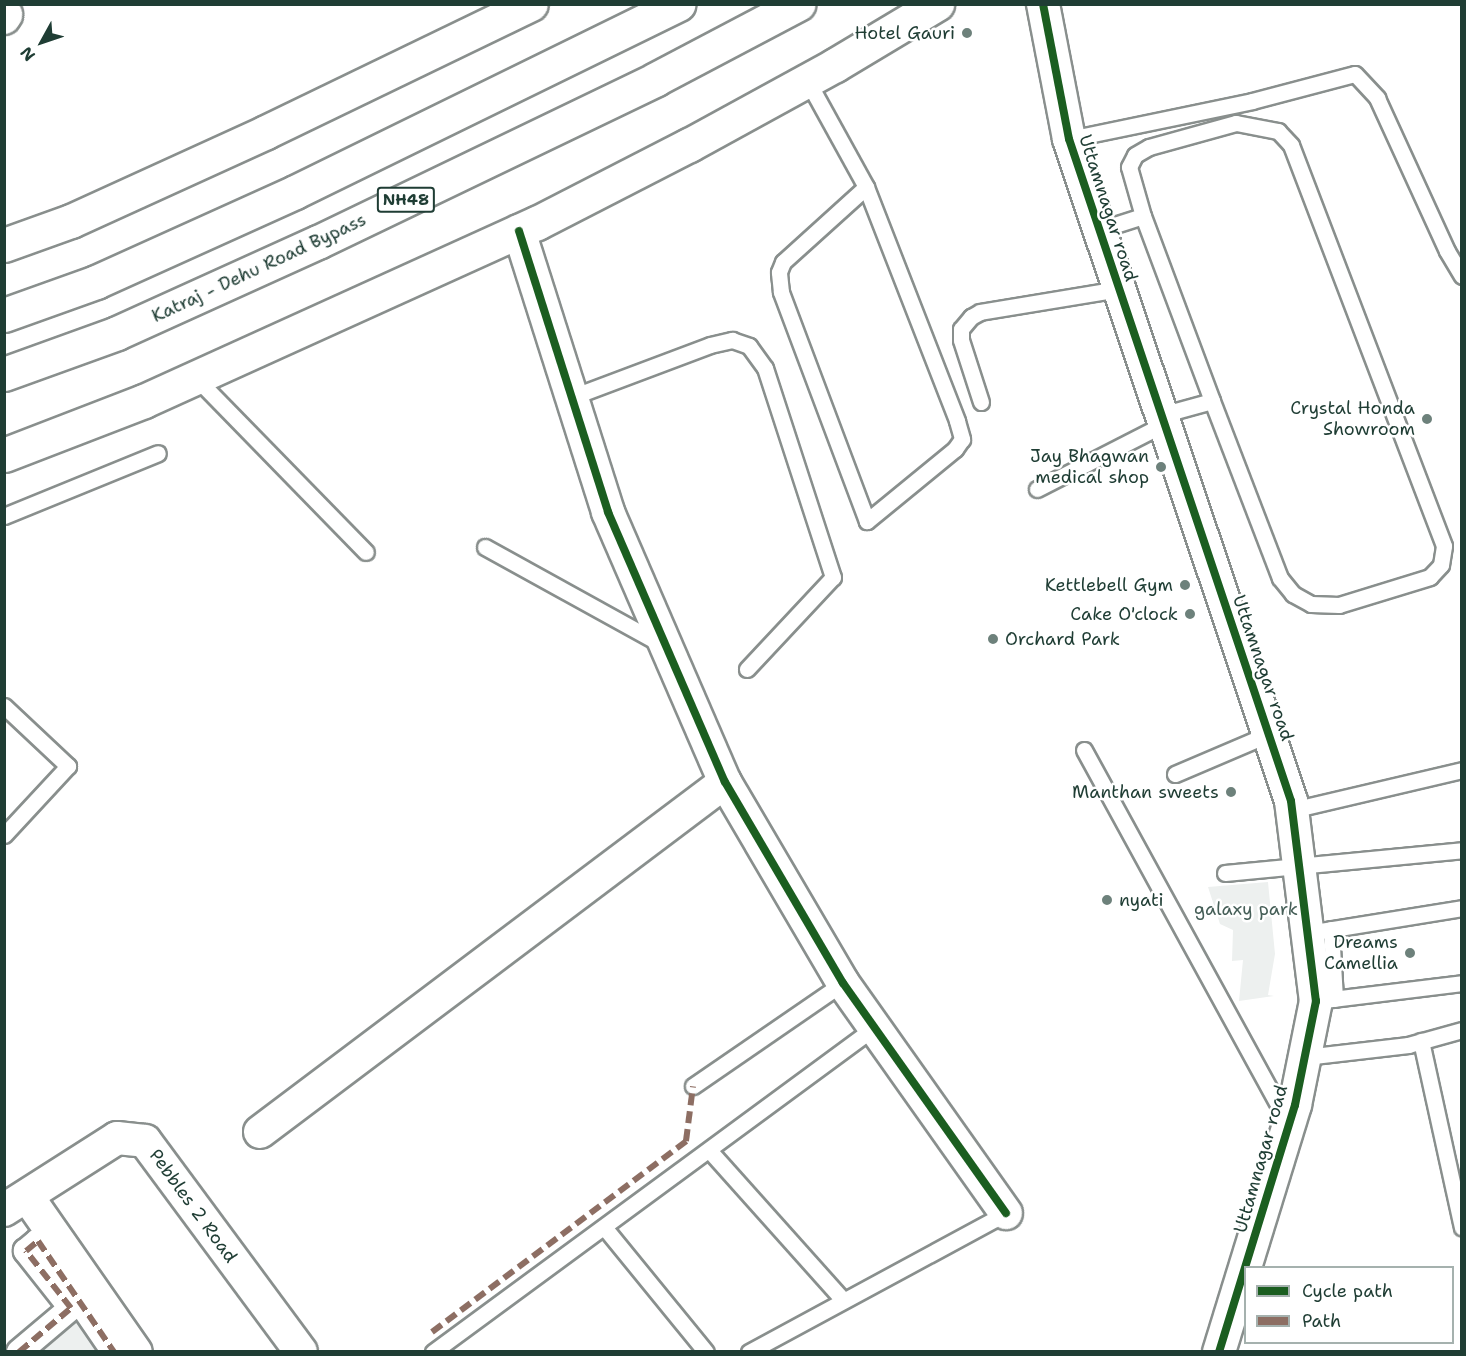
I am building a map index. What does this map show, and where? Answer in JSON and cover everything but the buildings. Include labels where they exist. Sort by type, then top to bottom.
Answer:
[{"type":"main road","points":[[4,245],[71,221],[212,157],[531,4]]},
{"type":"main road","points":[[4,315],[96,282],[295,192],[678,4]]},
{"type":"main road","name":"Katraj - Dehu Road Bypass","points":[[4,374],[117,333],[318,242],[656,79],[798,4]]},
{"type":"main road","points":[[4,455],[71,431],[196,378],[519,231],[689,145],[807,80],[937,4]]},
{"type":"street","name":"Uttamnagar road","points":[[1044,4],[1069,139],[1269,734],[1292,810],[1299,867],[1319,931],[1325,1000],[1305,1057],[1289,1124],[1245,1266]]},
{"type":"street","points":[[519,231],[608,512],[724,782],[843,983],[1006,1213]]},
{"type":"street","points":[[260,1132],[724,782]]},
{"type":"street","name":"Pebbles 2 Road","points":[[136,1352],[12,1202],[117,1138],[145,1141],[301,1352]]},
{"type":"street","points":[[19,1352],[70,1308],[26,1251],[38,1241],[114,1352]]},
{"type":"street","name":"Uttamnagar road","points":[[1219,1352],[1244,1271]]},
{"type":"lane","points":[[1069,139],[1252,101],[1355,74],[1377,98],[1447,251],[1461,276]]},
{"type":"lane","points":[[807,80],[866,187],[962,439],[955,449],[867,521],[781,292],[779,272],[783,262],[866,187]]},
{"type":"lane","points":[[1236,123],[1278,131],[1291,145],[1444,546],[1441,565],[1430,576],[1339,606],[1311,604],[1293,594],[1280,578],[1212,401],[1143,216],[1130,167],[1135,155],[1149,147],[1236,123]]},
{"type":"lane","points":[[1099,230],[1143,216]]},
{"type":"lane","points":[[981,402],[961,340],[961,329],[971,317],[980,312],[1119,289]]},
{"type":"lane","points":[[572,397],[710,345],[732,340],[749,346],[765,368],[833,578],[747,669]]},
{"type":"lane","points":[[196,378],[366,552]]},
{"type":"lane","points":[[1036,489],[1163,420],[1212,401]]},
{"type":"lane","points":[[4,516],[158,453]]},
{"type":"lane","points":[[485,547],[666,647]]},
{"type":"lane","points":[[4,706],[68,766],[4,835]]},
{"type":"lane","points":[[1175,774],[1269,734]]},
{"type":"lane","points":[[1084,750],[1289,1124]]},
{"type":"lane","points":[[1292,810],[1461,770]]},
{"type":"lane","points":[[1225,873],[1461,850]]},
{"type":"lane","points":[[1319,931],[1461,908]]},
{"type":"lane","points":[[693,1086],[843,983]]},
{"type":"lane","points":[[1325,1000],[1461,983]]},
{"type":"lane","points":[[433,1352],[875,1028]]},
{"type":"lane","points":[[1305,1057],[1421,1041],[1461,1030]]},
{"type":"lane","points":[[1421,1041],[1461,1228]]},
{"type":"lane","points":[[709,1150],[843,1300]]},
{"type":"lane","points":[[749,1352],[1006,1213]]},
{"type":"lane","points":[[603,1227],[706,1352]]},
{"type":"green space","name":"galaxy park","points":[[1268,882],[1275,954],[1268,995],[1274,996],[1239,1001],[1243,960],[1232,961],[1233,930],[1220,924],[1208,887]]},
{"type":"green space","points":[[79,1308],[108,1352],[31,1352]]},
{"type":"marked path","points":[[432,1332],[686,1141],[693,1086]]},
{"type":"marked path","points":[[19,1352],[71,1308],[26,1251],[38,1241],[114,1352]]},
{"type":"cycle path","points":[[1043,4],[1069,139],[1291,801],[1316,1001],[1295,1105],[1245,1266]]},
{"type":"cycle path","points":[[519,231],[608,512],[725,782],[843,983],[1006,1213]]},
{"type":"cycle path","points":[[1219,1352],[1244,1271]]},
{"type":"place","name":"Hotel Gauri","points":[[967,33]]},
{"type":"place","name":"Crystal Honda Showroom","points":[[1427,419]]},
{"type":"place","name":"Jay Bhagwan medical shop","points":[[1161,467]]},
{"type":"place","name":"Kettlebell Gym","points":[[1185,585]]},
{"type":"place","name":"Cake O'clock","points":[[1190,614]]},
{"type":"place","name":"Orchard Park","points":[[993,639]]},
{"type":"place","name":"Manthan sweets","points":[[1231,792]]},
{"type":"place","name":"nyati","points":[[1107,900]]},
{"type":"place","name":"Dreams Camellia","points":[[1410,953]]}]
